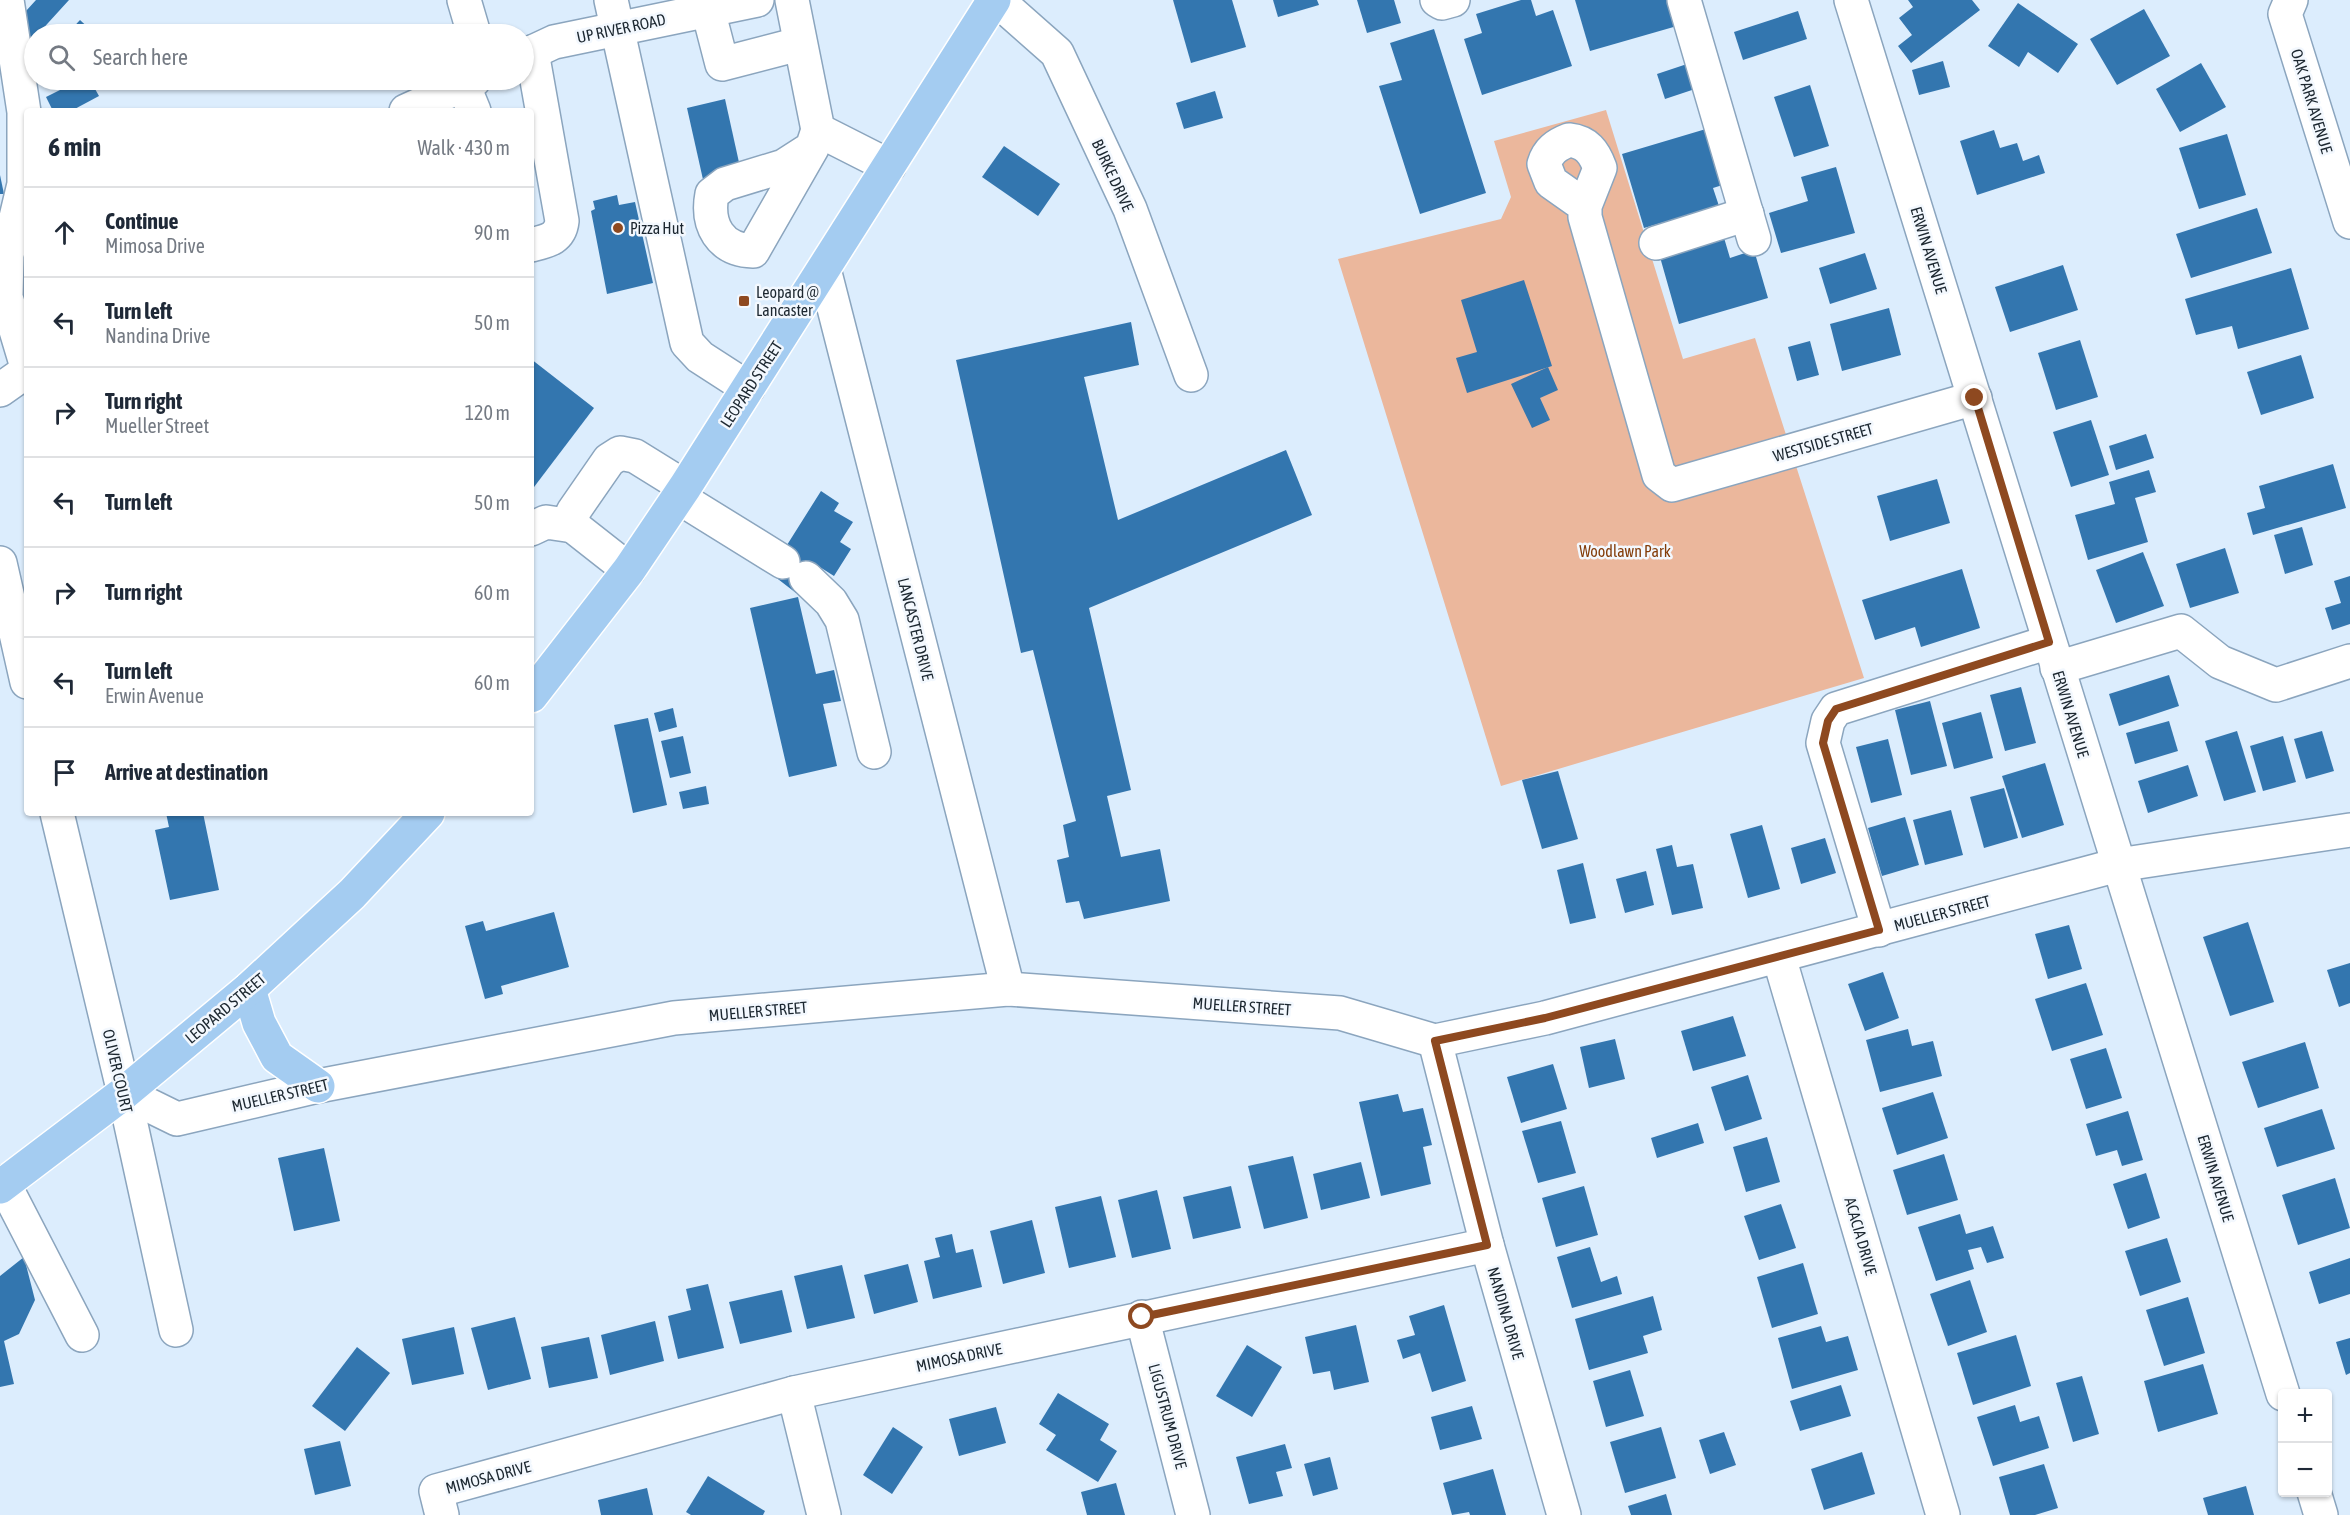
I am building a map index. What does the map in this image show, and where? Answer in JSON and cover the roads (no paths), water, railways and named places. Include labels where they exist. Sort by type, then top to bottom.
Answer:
[{"type":"main road","name":"LEOPARD STREET","points":[[534,692],[629,570],[996,0]]},
{"type":"main road","name":"LEOPARD STREET","points":[[1,1183],[124,1093],[249,989],[352,894],[425,816]]},
{"type":"main road","points":[[249,989],[259,1023],[277,1057],[318,1086]]},
{"type":"street","points":[[7,0],[24,112],[24,184],[7,255],[6,297],[24,359]]},
{"type":"street","points":[[464,0],[471,24]]},
{"type":"street","name":"UP RIVER ROAD","points":[[534,51],[615,14],[708,10],[756,0]]},
{"type":"street","points":[[792,0],[815,139],[889,166]]},
{"type":"street","name":"BURKE DRIVE","points":[[996,0],[1056,53],[1130,209],[1191,375]]},
{"type":"street","points":[[1437,0],[1442,3],[1453,0]]},
{"type":"street","points":[[1656,243],[1750,227],[1684,0]]},
{"type":"street","name":"ERWIN AVENUE","points":[[1851,0],[2281,1389]]},
{"type":"street","name":"OAK PARK AVENUE","points":[[2281,5],[2350,222]]},
{"type":"street","points":[[708,10],[722,64],[799,44]]},
{"type":"street","points":[[615,14],[687,343],[700,357],[748,388]]},
{"type":"street","points":[[534,83],[562,221],[561,231],[554,238],[534,244]]},
{"type":"street","points":[[416,108],[470,92]]},
{"type":"street","name":"WESTSIDE STREET","points":[[1585,206],[1585,217],[1659,475],[1672,485],[1975,398]]},
{"type":"street","name":"LANCASTER DRIVE","points":[[824,269],[1008,989]]},
{"type":"street","points":[[0,390],[24,371]]},
{"type":"street","points":[[573,526],[573,512],[609,460],[620,453],[636,456],[681,492],[794,570],[831,602],[842,620],[874,752]]},
{"type":"street","points":[[534,527],[546,522],[573,526],[629,570]]},
{"type":"street","points":[[0,563],[24,669]]},
{"type":"street","points":[[1879,930],[1823,743],[1828,721],[1836,709],[2053,655],[2181,631],[2220,662],[2276,685],[2350,661]]},
{"type":"street","name":"OLIVER COURT","points":[[58,816],[124,1093],[176,1330]]},
{"type":"street","name":"MUELLER STREET","points":[[124,1093],[177,1119],[318,1086],[674,1018],[1008,989],[1340,1013],[1435,1041],[1545,1018],[2118,865],[2350,830]]},
{"type":"street","name":"ACACIA DRIVE","points":[[1779,957],[1943,1515]]},
{"type":"street","name":"NANDINA DRIVE","points":[[1435,1041],[1487,1245],[1564,1515]]},
{"type":"street","points":[[1,1183],[82,1335]]},
{"type":"street","name":"MIMOSA DRIVE","points":[[439,1503],[794,1393],[1487,1245]]},
{"type":"street","name":"LIGUSTRUM DRIVE","points":[[1142,1317],[1193,1515]]},
{"type":"street","points":[[794,1393],[824,1515]]},
{"type":"street","points":[[2316,1497],[2321,1515]]},
{"type":"place","name":"Pizza Hut","points":[[618,228]]},
{"type":"place","name":"Leopard @ Lancaster","points":[[744,301]]},
{"type":"park label","name":"Woodlawn Park","points":[[1625,551]]}]
